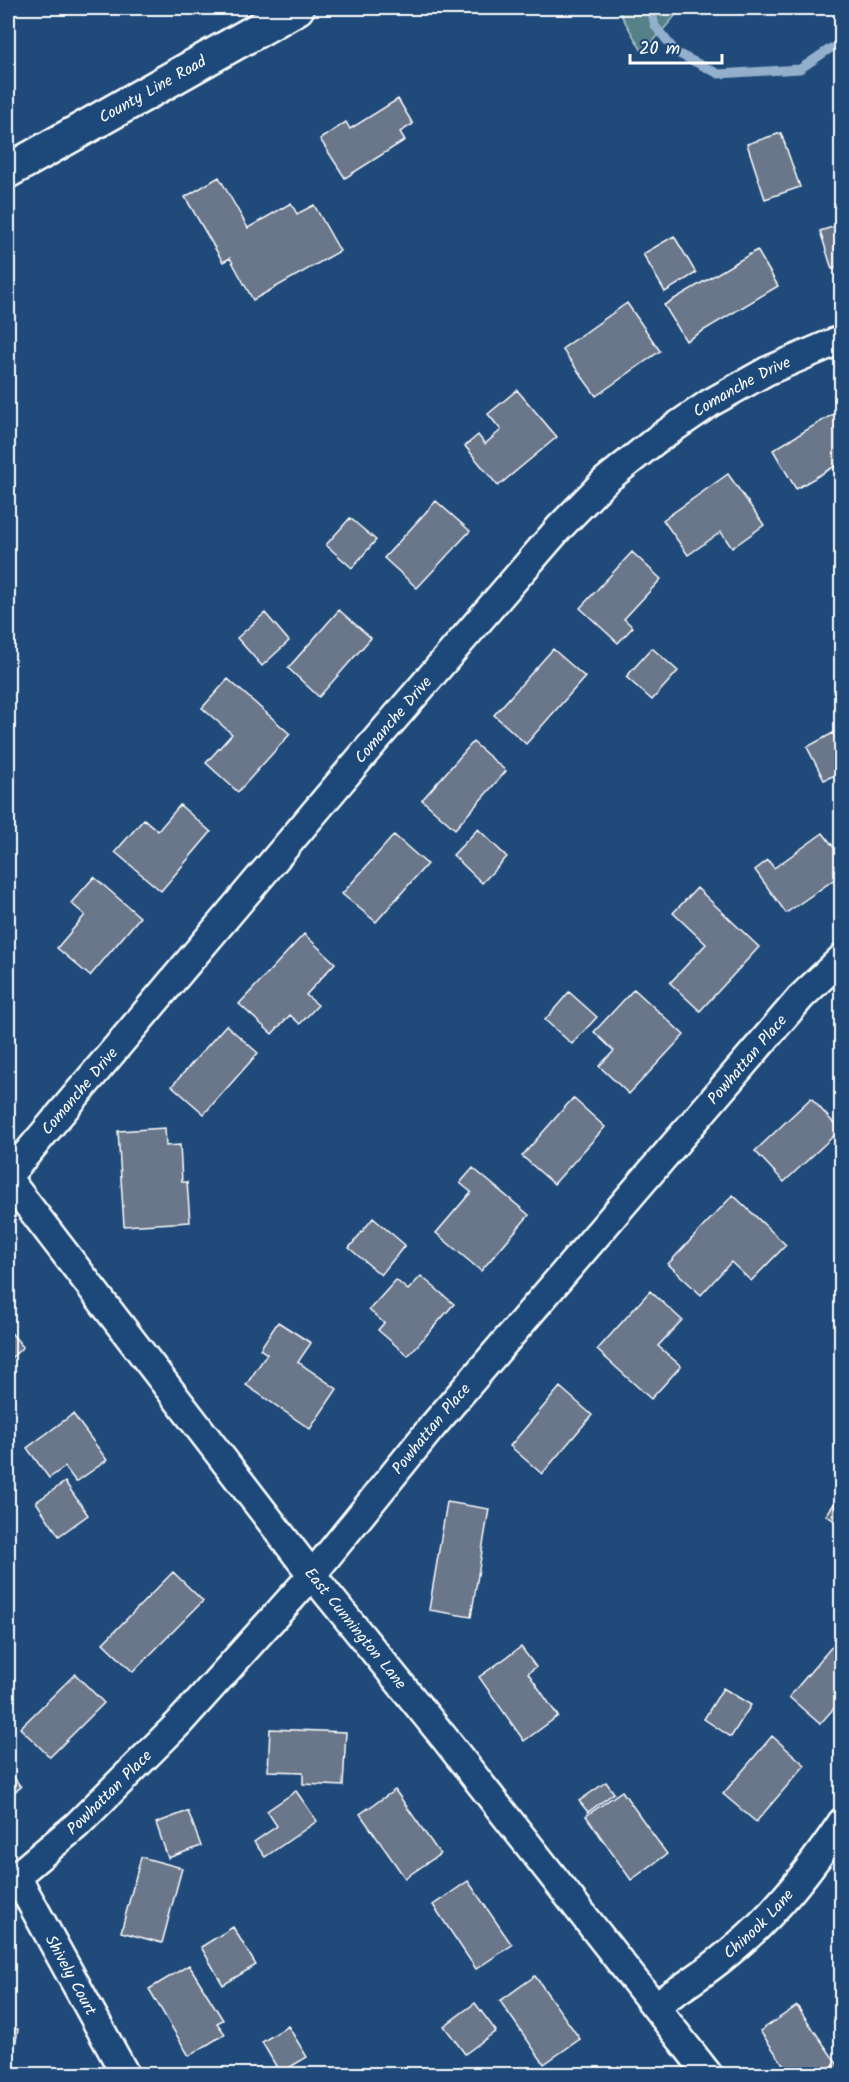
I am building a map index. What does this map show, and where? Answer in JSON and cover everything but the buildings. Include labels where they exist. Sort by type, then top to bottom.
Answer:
[{"type":"main road","name":"County Line Road","points":[[8,171],[297,8]]},
{"type":"street","name":"Comanche Drive","points":[[8,1178],[360,758],[559,528],[605,481],[656,440],[710,403],[767,371],[842,339]]},
{"type":"street","name":"Powhattan Place","points":[[12,1880],[77,1825],[179,1723],[312,1575],[432,1427],[801,997],[842,958]]},
{"type":"street","name":"East Cunnington Lane","points":[[8,1178],[312,1575],[446,1740],[708,2074]]},
{"type":"street","name":"Chinook Lane","points":[[655,2005],[694,1980],[739,1945],[779,1905],[815,1861],[842,1822]]},
{"type":"street","name":"Shively Court","points":[[12,1880],[125,2074]]},
{"type":"green space","points":[[617,8],[682,8],[643,53]]},
{"type":"waterway","points":[[651,8],[655,26],[677,53],[719,74],[800,69],[831,48]]}]
